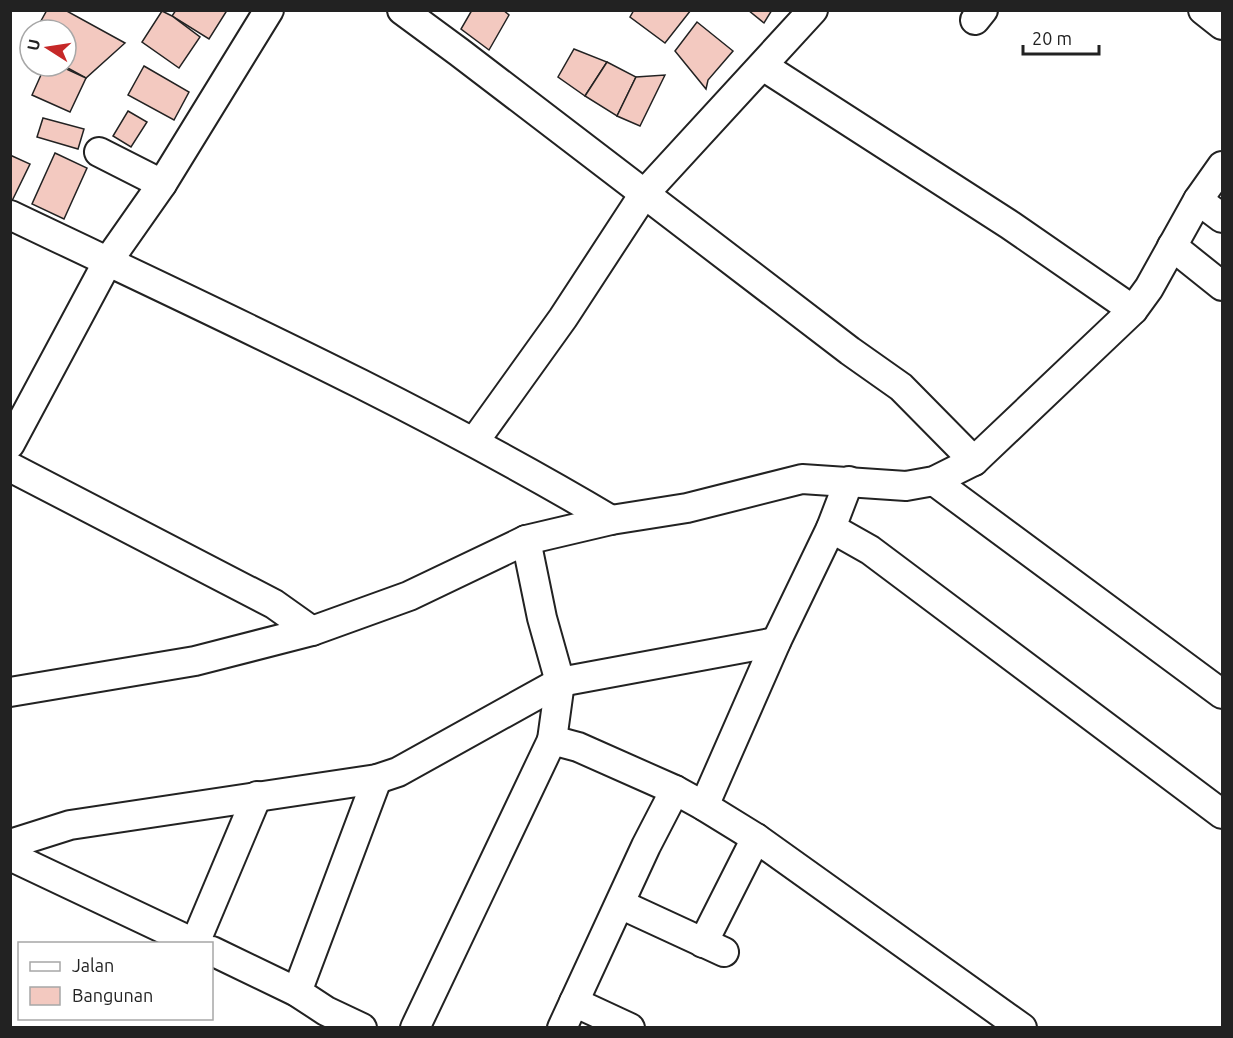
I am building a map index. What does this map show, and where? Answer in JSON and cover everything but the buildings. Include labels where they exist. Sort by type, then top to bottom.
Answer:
[{"type":"street","points":[[10,444],[108,261],[162,184],[269,10]]},
{"type":"street","points":[[402,10],[459,51],[850,351],[901,387],[974,460]]},
{"type":"street","points":[[474,442],[563,318],[644,194],[813,10]]},
{"type":"street","points":[[1203,10],[1222,25]]},
{"type":"street","points":[[763,66],[1010,225],[1133,310]]},
{"type":"street","points":[[99,152],[162,184]]},
{"type":"street","points":[[10,692],[195,661],[312,631],[409,596],[526,540],[611,520],[687,508],[802,479],[906,486],[934,481],[974,460],[1133,310],[1149,288],[1198,200],[1222,166]]},
{"type":"street","points":[[1198,200],[1222,218]]},
{"type":"street","points":[[10,215],[236,322],[474,442],[611,520]]},
{"type":"street","points":[[1172,246],[1222,286]]},
{"type":"street","points":[[10,467],[274,604],[312,631]]},
{"type":"street","points":[[704,806],[776,642],[831,528],[849,481]]},
{"type":"street","points":[[934,481],[1222,694]]},
{"type":"street","points":[[831,528],[870,550],[1222,814]]},
{"type":"street","points":[[416,1028],[552,740],[560,682],[542,618],[526,540]]},
{"type":"street","points":[[10,844],[70,825],[377,778],[398,772],[560,682],[776,642]]},
{"type":"street","points":[[552,740],[578,747],[675,790],[704,806],[756,838],[1022,1028]]},
{"type":"street","points":[[297,992],[377,778]]},
{"type":"street","points":[[562,1028],[646,846],[675,790]]},
{"type":"street","points":[[195,942],[257,796]]},
{"type":"street","points":[[620,904],[714,948],[756,838]]},
{"type":"street","points":[[10,856],[193,942]]},
{"type":"street","points":[[213,951],[297,992],[322,1019],[362,1028]]},
{"type":"street","points":[[574,1002],[630,1028]]}]
